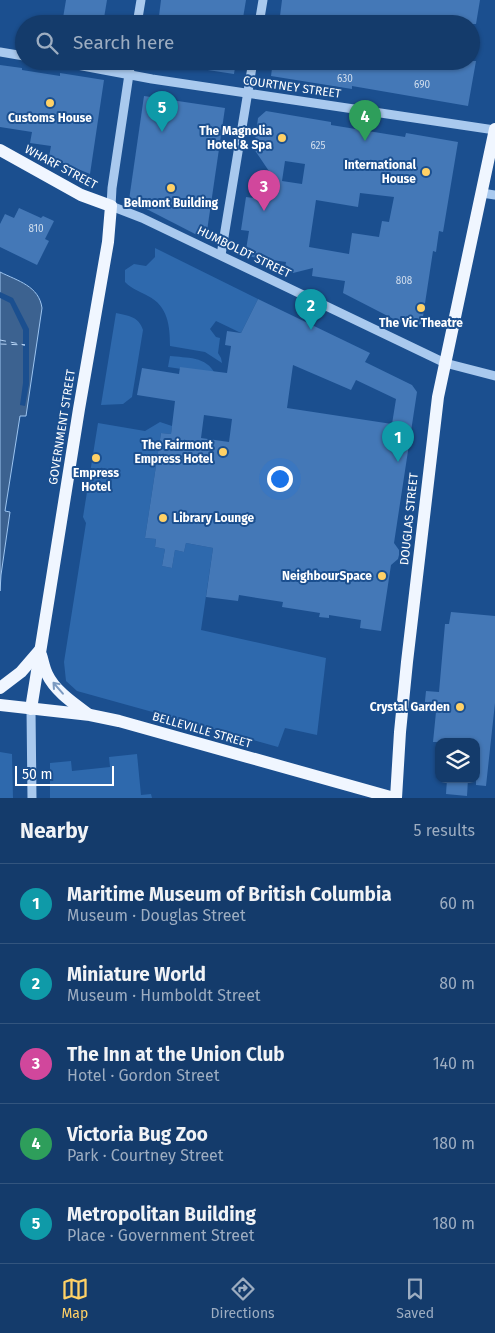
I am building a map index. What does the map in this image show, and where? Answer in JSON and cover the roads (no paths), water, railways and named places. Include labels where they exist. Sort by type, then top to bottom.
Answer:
[{"type":"main road","name":"DOUGLAS STREET","points":[[395,798],[400,723],[438,397],[489,194],[495,130]]},
{"type":"main road","name":"WHARF STREET","points":[[0,150],[81,196],[111,206]]},
{"type":"main road","name":"GOVERNMENT STREET","points":[[32,708],[78,409],[108,242],[111,206]]},
{"type":"main road","points":[[0,688],[21,672],[40,650]]},
{"type":"main road","points":[[40,650],[47,674],[55,686],[68,699],[90,715]]},
{"type":"main road","name":"BELLEVILLE STREET","points":[[0,705],[90,715],[119,721],[395,798]]},
{"type":"street","points":[[138,15],[141,0]]},
{"type":"street","points":[[260,15],[263,0]]},
{"type":"street","points":[[0,52],[15,54]]},
{"type":"street","name":"COURTNEY STREET","points":[[106,70],[495,130]]},
{"type":"street","name":"GOVERNMENT STREET","points":[[111,206],[129,70]]},
{"type":"street","points":[[221,255],[252,70]]},
{"type":"street","name":"HUMBOLDT STREET","points":[[111,206],[142,218],[221,255],[445,363],[495,376]]},
{"type":"street","name":"GOVERNMENT STREET","points":[[32,708],[32,798]]},
{"type":"place","name":"Customs House","points":[[50,103]]},
{"type":"place","name":"Metropolitan Building","points":[[162,132]]},
{"type":"place","name":"The Magnolia Hotel & Spa","points":[[282,138]]},
{"type":"place","name":"Victoria Bug Zoo","points":[[365,141]]},
{"type":"place","name":"International House","points":[[426,172]]},
{"type":"place","name":"Belmont Building","points":[[171,188]]},
{"type":"place","name":"The Inn at the Union Club","points":[[264,211]]},
{"type":"place","name":"The Vic Theatre","points":[[421,308]]},
{"type":"place","name":"Miniature World","points":[[311,330]]},
{"type":"place","name":"The Fairmont Empress Hotel","points":[[223,452]]},
{"type":"place","name":"Empress Hotel","points":[[96,458]]},
{"type":"place","name":"Maritime Museum of British Columbia","points":[[398,462]]},
{"type":"place","name":"Library Lounge","points":[[163,518]]},
{"type":"place","name":"NeighbourSpace","points":[[382,576]]},
{"type":"place","name":"Crystal Garden","points":[[460,707]]}]
